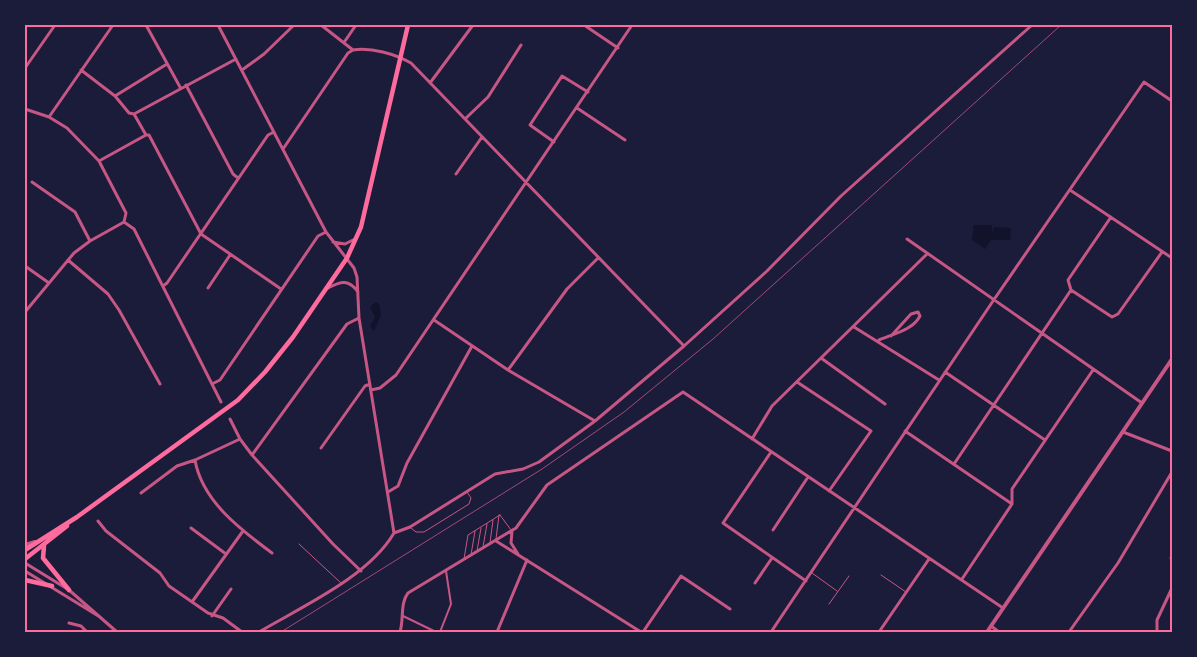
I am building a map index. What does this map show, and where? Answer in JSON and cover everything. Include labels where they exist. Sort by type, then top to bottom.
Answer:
[{"type":"main road","points":[[25,561],[77,517],[238,400],[282,351],[327,289],[348,258],[357,238],[408,25]]},
{"type":"main road","points":[[25,550],[77,517]]},
{"type":"main road","points":[[44,545],[43,558],[69,590]]},
{"type":"main road","points":[[25,580],[52,586]]},
{"type":"street","points":[[25,68],[55,25]]},
{"type":"street","points":[[49,117],[113,25]]},
{"type":"street","points":[[146,25],[180,88]]},
{"type":"street","points":[[218,25],[326,232],[354,268],[359,292],[359,318],[394,532],[387,544],[361,571],[259,632]]},
{"type":"street","points":[[242,70],[264,54],[294,25]]},
{"type":"street","points":[[321,25],[345,41],[353,50]]},
{"type":"street","points":[[345,41],[356,25]]},
{"type":"street","points":[[430,83],[472,25]]},
{"type":"street","points":[[584,25],[618,48]]},
{"type":"street","points":[[371,390],[380,388],[396,375],[632,25]]},
{"type":"street","points":[[394,532],[410,527],[495,474],[524,469],[539,462],[595,421],[684,346],[767,271],[841,196],[1032,25]]},
{"type":"street","points":[[465,119],[488,97],[521,45]]},
{"type":"street","points":[[283,149],[348,53],[361,49],[401,57],[411,63],[684,346]]},
{"type":"street","points":[[134,114],[236,59]]},
{"type":"street","points":[[115,96],[167,64]]},
{"type":"street","points":[[82,70],[115,96],[129,112],[134,114],[146,135],[149,135],[201,234],[281,289]]},
{"type":"street","points":[[554,142],[530,125],[562,76],[588,92]]},
{"type":"street","points":[[771,632],[993,300],[1144,82],[1172,101]]},
{"type":"street","points":[[186,85],[233,174],[238,178]]},
{"type":"street","points":[[25,108],[49,117],[67,128],[99,161],[126,213],[124,222],[90,240],[68,260],[25,312]]},
{"type":"street","points":[[577,108],[625,140]]},
{"type":"street","points":[[163,286],[168,283],[268,135],[274,132]]},
{"type":"street","points":[[99,161],[146,135]]},
{"type":"street","points":[[456,174],[482,137]]},
{"type":"street","points":[[32,182],[75,212],[90,240]]},
{"type":"street","points":[[1070,190],[1172,258]]},
{"type":"street","points":[[1111,217],[1068,280],[1071,290],[1112,317],[1118,314],[1162,252]]},
{"type":"street","points":[[124,222],[134,229],[221,402]]},
{"type":"street","points":[[212,384],[220,380],[318,236],[326,232]]},
{"type":"street","points":[[332,241],[345,244],[357,238]]},
{"type":"street","points":[[907,239],[1041,335],[1142,403]]},
{"type":"street","points":[[752,439],[772,406],[927,254]]},
{"type":"street","points":[[208,288],[230,255]]},
{"type":"street","points":[[508,370],[567,289],[598,258]]},
{"type":"street","points":[[68,260],[108,294],[119,310],[160,384]]},
{"type":"street","points":[[25,266],[49,283]]},
{"type":"street","points":[[327,289],[341,282],[346,282],[359,292]]},
{"type":"street","points":[[954,464],[1071,290]]},
{"type":"street","points":[[879,341],[904,331],[916,322],[920,316],[918,312],[911,314],[891,336]]},
{"type":"street","points":[[252,455],[347,324],[359,318]]},
{"type":"street","points":[[434,320],[508,370],[595,421]]},
{"type":"street","points":[[854,327],[939,380]]},
{"type":"street","points":[[388,492],[398,486],[407,463],[472,346]]},
{"type":"street","points":[[821,358],[885,404]]},
{"type":"street","points":[[987,632],[1172,359]]},
{"type":"street","points":[[962,580],[1012,504],[1012,489],[1093,370]]},
{"type":"street","points":[[945,372],[1045,440]]},
{"type":"street","points":[[796,382],[871,431],[829,491]]},
{"type":"street","points":[[321,448],[364,386],[370,384]]},
{"type":"street","points":[[400,632],[404,616],[404,599],[413,589],[512,531],[520,523],[547,485],[683,392],[1003,608]]},
{"type":"street","points":[[230,419],[240,439],[252,455],[333,544],[361,571]]},
{"type":"street","points":[[905,431],[1012,504]]},
{"type":"street","points":[[1123,432],[1172,451]]},
{"type":"street","points":[[141,492],[177,466],[195,460],[240,439]]},
{"type":"street","points":[[771,452],[723,523],[806,581]]},
{"type":"street","points":[[195,460],[197,475],[205,489],[243,532],[272,553]]},
{"type":"street","points":[[1069,632],[1124,555],[1172,472]]},
{"type":"street","points":[[773,530],[808,477]]},
{"type":"street","points":[[98,521],[106,532],[160,573],[169,586],[212,616],[223,618],[242,632]]},
{"type":"street","points":[[191,528],[226,554]]},
{"type":"street","points":[[512,531],[511,543],[518,554]]},
{"type":"street","points":[[192,602],[243,532]]},
{"type":"street","points":[[496,540],[642,632],[681,576],[730,609]]},
{"type":"street","points":[[25,546],[38,541]]},
{"type":"street","points":[[755,582],[772,558]]},
{"type":"street","points":[[879,632],[929,559]]},
{"type":"street","points":[[498,632],[527,560]]},
{"type":"street","points":[[25,561],[69,590],[117,632]]},
{"type":"street","points":[[440,632],[451,604],[446,569]]},
{"type":"street","points":[[25,571],[52,586],[106,622]]},
{"type":"street","points":[[1157,632],[1157,620],[1172,588]]},
{"type":"street","points":[[212,616],[231,589]]},
{"type":"street","points":[[404,616],[436,632]]},
{"type":"street","points":[[69,623],[81,626],[87,632]]},
{"type":"street","points":[[991,626],[999,632]]},
{"type":"lane","points":[[410,527],[416,532],[424,532],[469,504],[471,498],[467,492]]},
{"type":"lane","points":[[500,514],[512,531]]},
{"type":"lane","points":[[464,559],[468,535],[500,514]]},
{"type":"lane","points":[[496,540],[500,514]]},
{"type":"lane","points":[[490,544],[493,519]]},
{"type":"lane","points":[[483,547],[487,523]]},
{"type":"lane","points":[[477,551],[481,527]]},
{"type":"lane","points":[[471,555],[475,531]]},
{"type":"lane","points":[[300,544],[341,583]]},
{"type":"lane","points":[[811,573],[838,591]]},
{"type":"lane","points":[[881,575],[907,593]]},
{"type":"lane","points":[[829,604],[849,576]]},
{"type":"shaded area","points":[[974,225],[992,225],[992,233],[994,227],[1011,228],[1010,240],[991,240],[985,249],[972,240]]},
{"type":"shaded area","points":[[376,302],[379,304],[381,315],[374,331],[370,326],[375,317],[370,307]]},
{"type":"railway","points":[[281,632],[542,469],[624,412],[713,339],[1061,25]]}]
